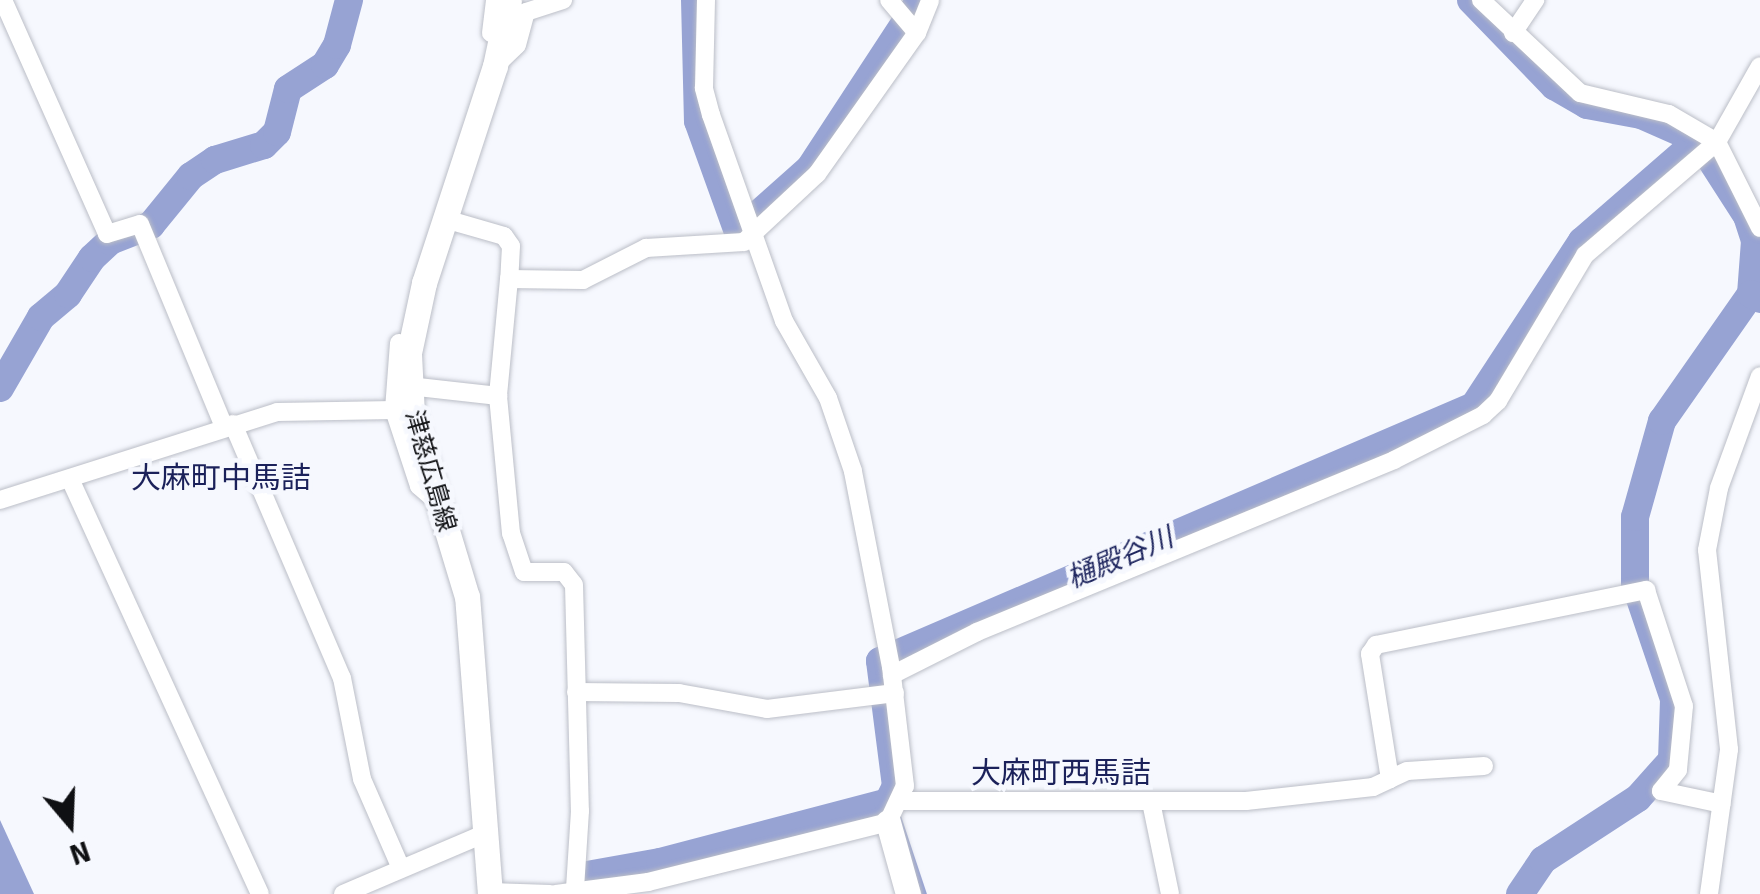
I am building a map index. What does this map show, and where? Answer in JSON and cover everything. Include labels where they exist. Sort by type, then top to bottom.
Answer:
[{"type":"main road","name":"津慈広島線","points":[[490,893],[467,597],[436,501],[409,386],[412,325],[496,59],[509,0]]},
{"type":"main road","points":[[896,812],[908,894]]},
{"type":"street","points":[[3,0],[108,234],[142,229],[342,678],[362,778],[400,866]]},
{"type":"street","points":[[495,0],[491,38],[496,59],[517,44],[526,12],[563,0]]},
{"type":"street","points":[[706,0],[704,88],[747,227],[784,321],[843,434],[892,672],[896,812]]},
{"type":"street","points":[[889,0],[911,27]]},
{"type":"street","points":[[509,279],[583,280],[646,248],[744,242],[747,227],[817,174],[930,0]]},
{"type":"street","points":[[1481,0],[1580,93],[1670,114],[1708,149],[1760,228]]},
{"type":"street","points":[[1512,33],[1535,0]]},
{"type":"street","points":[[576,692],[679,693],[768,709],[892,672],[977,632],[1394,460],[1483,415],[1586,255],[1708,149],[1760,66]]},
{"type":"street","points":[[445,219],[504,236],[511,246],[498,396],[520,566],[564,572],[574,585],[580,889]]},
{"type":"street","points":[[412,325],[399,342],[390,410],[414,472],[436,501]]},
{"type":"street","points":[[1709,894],[1722,804],[1726,709],[1707,550],[1720,488],[1760,376]]},
{"type":"street","points":[[409,386],[498,396]]},
{"type":"street","points":[[0,500],[228,426],[298,408],[390,410]]},
{"type":"street","points":[[70,478],[260,894]]},
{"type":"street","points":[[1390,779],[1370,654],[1376,645],[1646,590],[1684,706],[1683,752],[1661,791],[1722,804]]},
{"type":"street","points":[[490,893],[553,894],[648,882],[896,812],[1246,801],[1372,787],[1406,771],[1484,766]]},
{"type":"street","points":[[1151,802],[1170,894]]},
{"type":"street","points":[[343,894],[400,866],[484,834]]},
{"type":"water","points":[[0,820],[34,894],[0,894]]},
{"type":"waterway","name":"樋殿谷川","points":[[0,388],[41,317],[68,294],[92,258],[110,241],[151,225],[191,176],[215,160],[264,145],[277,132],[288,89],[325,65],[337,45],[349,0]]},
{"type":"waterway","name":"樋殿谷川","points":[[695,0],[698,121],[738,232],[810,168],[920,0]]},
{"type":"waterway","name":"樋殿谷川","points":[[1471,0],[1554,86],[1587,105],[1641,115],[1698,140]]},
{"type":"waterway","name":"樋殿谷川","points":[[578,894],[587,875],[660,862],[888,802],[896,786],[880,661],[1474,406],[1582,241],[1698,140],[1747,216],[1755,241],[1751,294]]},
{"type":"waterway","name":"樋殿谷川","points":[[1520,894],[1543,860],[1638,798],[1672,760],[1674,699],[1635,584],[1635,517],[1662,421],[1751,294],[1760,299]]},
{"type":"waterway","points":[[897,813],[924,894]]},
{"type":"district","name":"大麻町中馬詰","points":[[221,479]]},
{"type":"district","name":"大麻町西馬詰","points":[[1061,774]]}]
